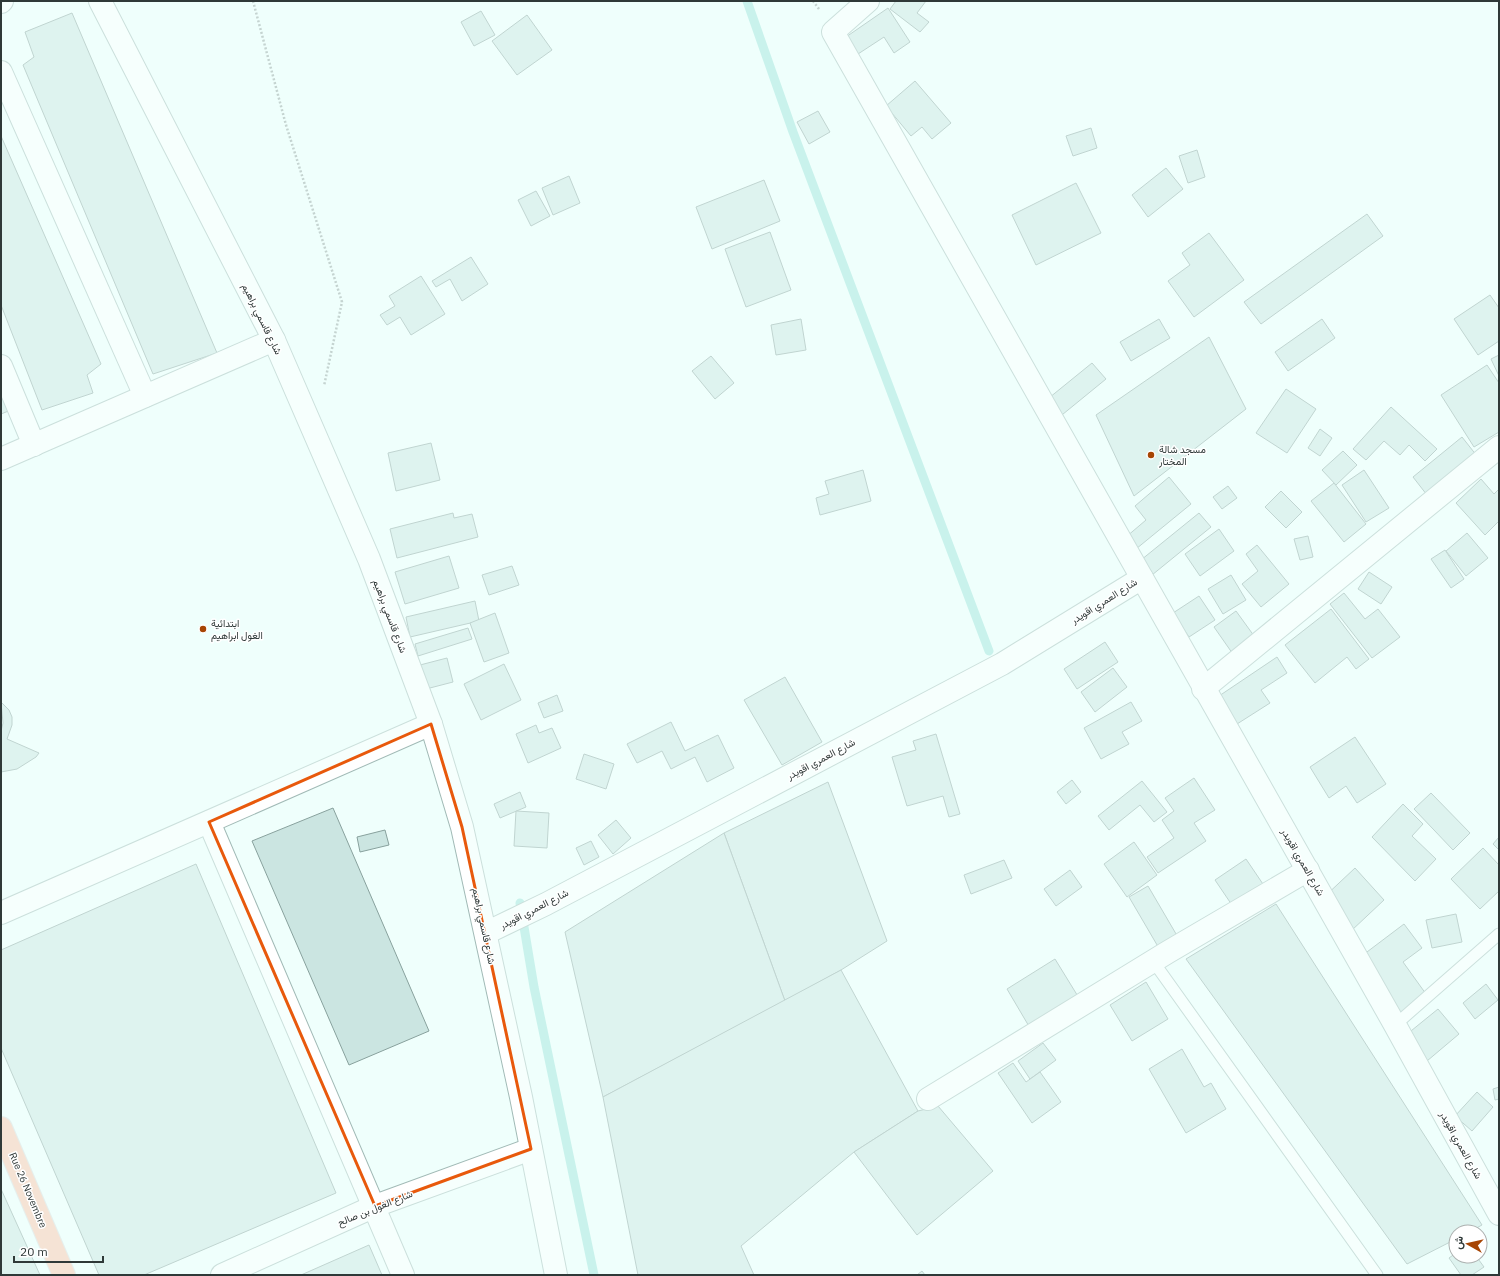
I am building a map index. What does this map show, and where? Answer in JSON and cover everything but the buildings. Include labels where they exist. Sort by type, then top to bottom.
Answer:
[{"type":"main road","name":"Rue 26 Novembre","points":[[1,1128],[64,1275]]},
{"type":"street","name":"شارع قاسمي براهيم","points":[[100,1],[274,340],[368,559],[431,724],[462,827],[486,933],[556,1275]]},
{"type":"street","points":[[868,1],[833,32],[1142,578]]},
{"type":"street","points":[[1,72],[145,396]]},
{"type":"street","points":[[1,459],[274,340]]},
{"type":"street","points":[[1,366],[34,445]]},
{"type":"street","points":[[1203,689],[1499,447]]},
{"type":"street","name":"شارع العمري اقويدر","points":[[486,933],[546,904],[1002,664],[1142,578],[1203,689],[1308,870],[1499,1214]]},
{"type":"street","points":[[1,913],[431,724]]},
{"type":"street","points":[[208,822],[375,1206],[403,1275]]},
{"type":"street","points":[[928,1099],[1153,961],[1308,870]]},
{"type":"street","name":"شارع الغول بن صالح","points":[[222,1275],[375,1206],[531,1149]]},
{"type":"lane","points":[[1395,1025],[1499,934]]},
{"type":"lane","points":[[1153,961],[1377,1275]]},
{"type":"path","points":[[252,1],[286,125],[342,302],[314,431]]},
{"type":"highlighted area","points":[[431,724],[462,827],[531,1149],[375,1206],[209,822]]},
{"type":"waterway","points":[[747,1],[793,132],[989,651]]},
{"type":"waterway","points":[[520,903],[534,987],[594,1275]]},
{"type":"place","name":"مسجد شالة المختار","points":[[1151,455]]},
{"type":"place","name":"ابتدائية الغول ابراهيم","points":[[203,629]]}]
